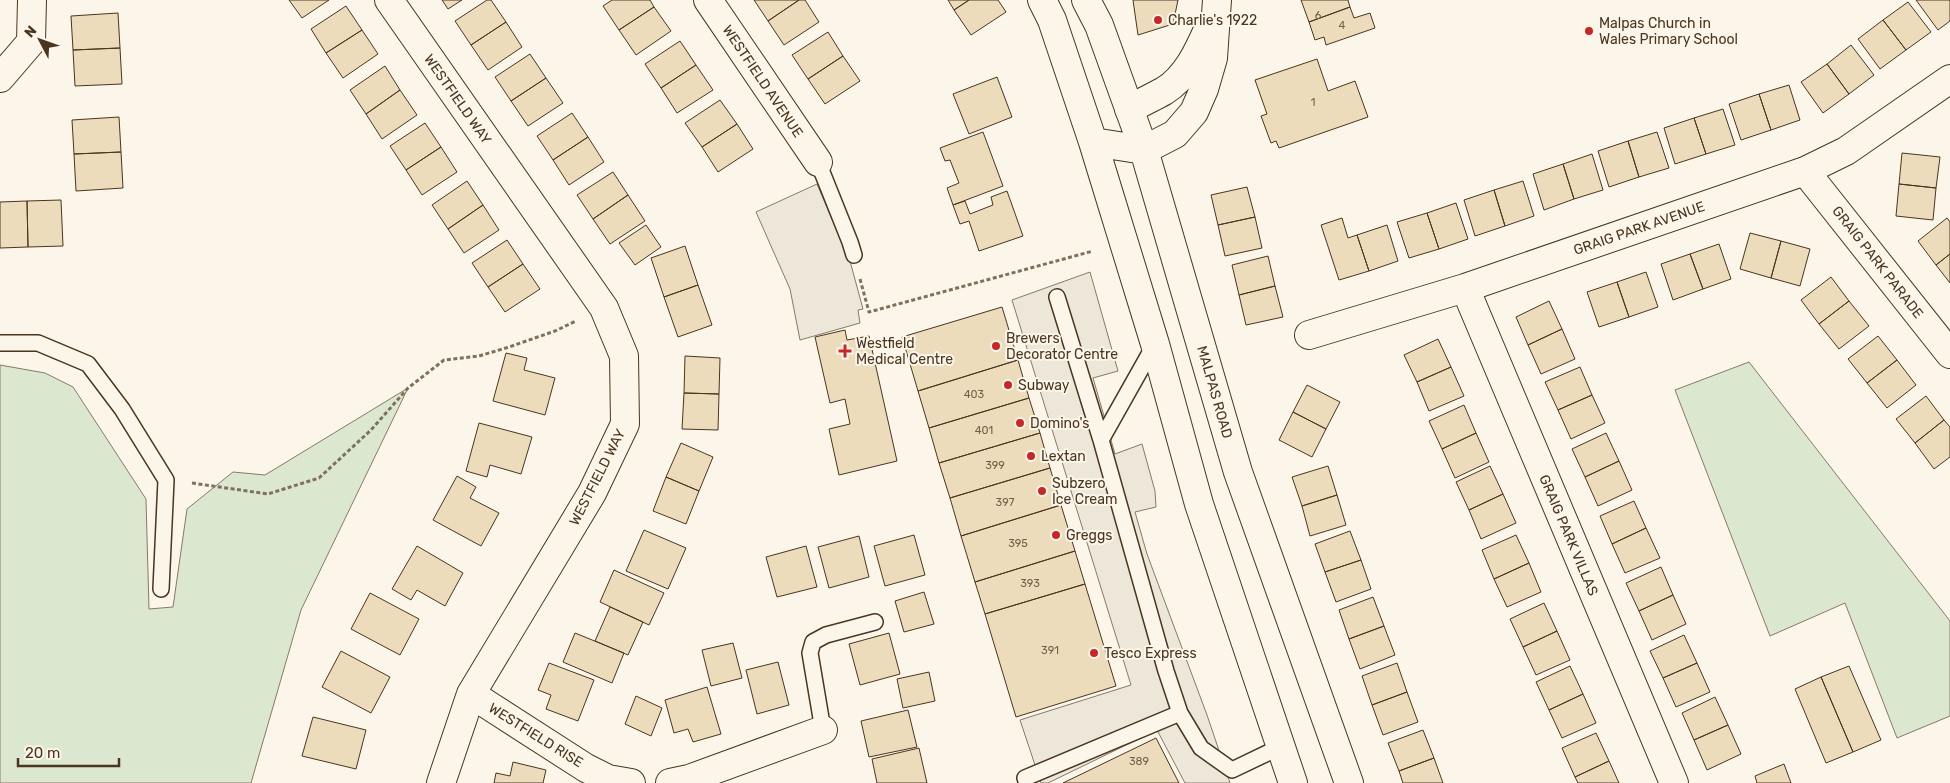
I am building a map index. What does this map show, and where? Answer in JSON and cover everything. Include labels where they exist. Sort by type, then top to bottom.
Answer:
[{"type":"street","points":[[0,78],[31,42],[32,0]]},
{"type":"street","name":"WESTFIELD WAY","points":[[389,0],[604,308],[624,356],[625,424],[592,493],[471,694],[441,783]]},
{"type":"street","name":"WESTFIELD AVENUE","points":[[708,0],[818,162]]},
{"type":"street","points":[[1042,0],[1052,20],[1093,142],[1155,344],[1200,504],[1293,783]]},
{"type":"street","name":"MALPAS ROAD","points":[[1086,0],[1099,25],[1144,150],[1238,472],[1349,783]]},
{"type":"street","points":[[1093,142],[1129,109],[1166,90],[1182,74],[1199,50],[1216,5]]},
{"type":"street","points":[[1093,142],[1144,150],[1175,134],[1194,112],[1204,89],[1213,58],[1216,5]]},
{"type":"street","name":"GRAIG PARK AVENUE","points":[[1309,335],[1465,288],[1806,171],[1846,151],[1950,79]]},
{"type":"street","name":"GRAIG PARK PARADE","points":[[1806,171],[1950,354]]},
{"type":"street","name":"GRAIG PARK VILLAS","points":[[1465,288],[1674,783]]},
{"type":"street","name":"WESTFIELD RISE","points":[[471,694],[586,768],[608,779],[631,783]]},
{"type":"street","points":[[670,783],[689,780],[823,730]]},
{"type":"lane","points":[[818,162],[854,255]]},
{"type":"lane","points":[[1057,297],[1101,440],[1166,671],[1180,713],[1201,748],[1232,770],[1280,747]]},
{"type":"lane","points":[[0,343],[38,343],[88,364],[122,409],[166,480],[161,589]]},
{"type":"lane","points":[[1101,440],[1155,344]]},
{"type":"lane","points":[[823,730],[810,653],[813,642],[826,636],[875,622]]},
{"type":"lane","points":[[1027,783],[1025,778],[1180,713]]},
{"type":"path","points":[[854,255],[868,312],[1092,251]]},
{"type":"path","points":[[166,480],[268,494],[318,478],[371,430],[408,388],[444,360],[479,356],[509,347],[555,331],[604,308]]},
{"type":"green space","points":[[1749,362],[1950,621],[1950,716],[1897,738],[1845,603],[1770,636],[1675,390]]},
{"type":"green space","points":[[0,365],[45,373],[73,387],[146,499],[149,609],[173,607],[187,509],[233,472],[265,475],[408,388],[301,610],[251,783],[0,783]]},
{"type":"shaded area","points":[[817,184],[850,261],[863,309],[858,310],[860,323],[800,340],[790,289],[756,212]]},
{"type":"shaded area","points":[[1090,272],[1118,371],[1093,378],[1115,454],[1142,444],[1155,491],[1156,507],[1135,512],[1147,554],[1207,715],[1230,783],[1185,783],[1157,730],[1048,783],[1041,783],[1020,720],[1131,685],[1012,300]]},
{"type":"building","points":[[289,0],[329,0],[302,18]]},
{"type":"building","points":[[442,0],[462,0],[448,9]]},
{"type":"building","points":[[487,0],[491,0],[506,22],[471,45],[455,21]]},
{"type":"building","points":[[612,0],[650,0],[654,7],[619,30],[603,6]]},
{"type":"building","points":[[754,0],[799,0],[768,21]]},
{"type":"building","points":[[799,0],[805,0],[819,22],[784,45],[768,21]]},
{"type":"building","points":[[948,0],[969,0],[954,10]]},
{"type":"building","points":[[969,0],[998,0],[1006,12],[971,35],[954,10]]},
{"type":"building","points":[[1133,0],[1178,0],[1173,24],[1138,35]]},
{"type":"building","points":[[1301,0],[1348,0],[1350,7],[1309,22]]},
{"type":"building","points":[[1916,0],[1950,0],[1950,21],[1938,30]]},
{"type":"building","points":[[1908,2],[1931,32],[1906,50],[1883,20]]},
{"type":"building","points":[[346,6],[362,30],[326,53],[311,29]]},
{"type":"building","points":[[654,7],[671,31],[636,55],[619,30]]},
{"type":"building","points":[[1350,7],[1354,18],[1370,13],[1375,28],[1326,45],[1324,37],[1315,40],[1309,22]]},
{"type":"building","points":[[118,13],[120,48],[73,50],[71,16]]},
{"type":"building","points":[[1883,20],[1906,50],[1880,69],[1858,39]]},
{"type":"building","points":[[506,22],[522,47],[488,70],[471,45]]},
{"type":"building","points":[[362,30],[378,54],[343,78],[326,53]]},
{"type":"building","points":[[828,32],[843,56],[808,79],[792,55]]},
{"type":"building","points":[[680,41],[696,65],[661,88],[645,64]]},
{"type":"building","points":[[1851,45],[1874,75],[1849,94],[1827,64]]},
{"type":"building","points":[[120,48],[122,84],[75,86],[73,50]]},
{"type":"building","points":[[530,54],[546,78],[511,101],[495,77]]},
{"type":"building","points":[[843,56],[860,81],[825,104],[808,79]]},
{"type":"building","points":[[1317,59],[1328,91],[1355,81],[1368,117],[1279,148],[1276,141],[1271,143],[1261,116],[1267,114],[1255,80]]},
{"type":"building","points":[[1827,64],[1849,94],[1823,113],[1801,82]]},
{"type":"building","points":[[696,65],[713,90],[677,113],[661,88]]},
{"type":"building","points":[[385,66],[400,90],[366,114],[350,90]]},
{"type":"building","points":[[997,77],[1012,117],[969,134],[953,94]]},
{"type":"building","points":[[546,78],[563,103],[528,126],[511,101]]},
{"type":"building","points":[[1789,85],[1800,120],[1771,130],[1759,94]]},
{"type":"building","points":[[400,90],[417,115],[382,139],[366,114]]},
{"type":"building","points":[[1759,94],[1771,130],[1741,140],[1729,104]]},
{"type":"building","points":[[720,100],[737,124],[702,147],[685,123]]},
{"type":"building","points":[[1723,109],[1735,145],[1706,154],[1694,118]]},
{"type":"building","points":[[572,113],[588,137],[553,160],[537,136]]},
{"type":"building","points":[[119,117],[121,152],[74,154],[72,120]]},
{"type":"building","points":[[1694,118],[1706,154],[1675,164],[1664,128]]},
{"type":"building","points":[[425,123],[441,147],[406,170],[390,146]]},
{"type":"building","points":[[737,124],[753,149],[718,172],[702,147]]},
{"type":"building","points":[[983,132],[1003,186],[953,205],[947,188],[959,183],[950,160],[945,161],[940,148]]},
{"type":"building","points":[[1657,132],[1669,168],[1639,177],[1628,141]]},
{"type":"building","points":[[588,137],[604,162],[569,185],[553,160]]},
{"type":"building","points":[[1628,141],[1639,177],[1609,187],[1598,151]]},
{"type":"building","points":[[441,147],[457,172],[422,195],[406,170]]},
{"type":"building","points":[[121,152],[123,188],[76,191],[74,154]]},
{"type":"building","points":[[1902,153],[1940,157],[1936,188],[1899,184]]},
{"type":"building","points":[[1592,154],[1603,190],[1574,199],[1563,164]]},
{"type":"building","points":[[1563,164],[1574,199],[1544,210],[1533,174]]},
{"type":"building","points":[[613,172],[628,195],[593,219],[577,195]]},
{"type":"building","points":[[467,181],[483,205],[448,229],[432,205]]},
{"type":"building","points":[[1523,181],[1534,216],[1505,226],[1494,190]]},
{"type":"building","points":[[1899,184],[1936,188],[1933,220],[1896,216]]},
{"type":"building","points":[[1247,187],[1255,217],[1218,225],[1211,195]]},
{"type":"building","points":[[1494,190],[1505,226],[1475,236],[1464,200]]},
{"type":"building","points":[[1007,191],[1023,236],[979,251],[969,221],[960,224],[953,205],[965,201],[970,214],[993,205],[991,197]]},
{"type":"building","points":[[628,195],[645,221],[610,244],[593,219]]},
{"type":"building","points":[[61,200],[63,246],[28,247],[27,201]]},
{"type":"building","points":[[27,201],[28,247],[0,248],[0,202]]},
{"type":"building","points":[[1456,203],[1468,239],[1439,249],[1427,213]]},
{"type":"building","points":[[483,205],[499,230],[464,253],[448,229]]},
{"type":"building","points":[[1427,213],[1439,249],[1409,258],[1397,222]]},
{"type":"building","points":[[1255,217],[1262,248],[1225,256],[1218,225]]},
{"type":"building","points":[[1342,218],[1348,238],[1357,235],[1369,271],[1339,280],[1321,225]]},
{"type":"building","points":[[1947,218],[1950,222],[1950,254],[1936,265],[1918,241]]},
{"type":"building","points":[[646,225],[661,247],[635,265],[619,243]]},
{"type":"building","points":[[1387,225],[1398,261],[1369,271],[1357,235]]},
{"type":"building","points":[[1750,233],[1781,241],[1771,278],[1740,269]]},
{"type":"building","points":[[507,240],[523,264],[488,287],[472,263]]},
{"type":"building","points":[[1781,241],[1810,249],[1800,286],[1771,278]]},
{"type":"building","points":[[1719,244],[1731,279],[1703,289],[1690,254]]},
{"type":"building","points":[[685,246],[698,285],[664,297],[651,258]]},
{"type":"building","points":[[1690,254],[1703,289],[1673,300],[1661,264]]},
{"type":"building","points":[[1950,254],[1950,283],[1936,265]]},
{"type":"building","points":[[1268,256],[1275,286],[1239,295],[1232,265]]},
{"type":"building","points":[[523,264],[540,289],[505,312],[488,287]]},
{"type":"building","points":[[1646,272],[1658,307],[1629,317],[1617,282]]},
{"type":"building","points":[[1831,277],[1849,301],[1819,324],[1801,300]]},
{"type":"building","points":[[1617,282],[1629,317],[1599,327],[1587,292]]},
{"type":"building","points":[[698,285],[712,325],[678,337],[664,297]]},
{"type":"building","points":[[1275,286],[1283,317],[1246,325],[1239,295]]},
{"type":"building","points":[[1549,301],[1562,329],[1528,345],[1516,317]]},
{"type":"building","points":[[1849,301],[1869,326],[1839,349],[1819,324]]},
{"type":"building","points":[[1002,307],[1018,360],[918,391],[902,337]]},
{"type":"building","points":[[1562,329],[1575,359],[1541,374],[1528,345]]},
{"type":"building","points":[[845,330],[847,340],[869,336],[897,461],[839,475],[829,429],[850,424],[845,399],[830,403],[815,337]]},
{"type":"building","points":[[1878,336],[1897,360],[1867,383],[1848,359]]},
{"type":"building","points":[[1438,339],[1451,367],[1417,382],[1404,355]]},
{"type":"building","points":[[506,353],[527,358],[524,370],[555,378],[545,415],[493,401]]},
{"type":"building","points":[[685,356],[720,358],[719,394],[684,393]]},
{"type":"building","points":[[1018,360],[1029,398],[929,428],[918,391]]},
{"type":"building","points":[[1897,360],[1916,385],[1887,408],[1867,383]]},
{"type":"building","points":[[1451,367],[1464,396],[1429,411],[1417,382]]},
{"type":"building","points":[[1580,367],[1592,395],[1558,410],[1545,382]]},
{"type":"building","points":[[1307,385],[1340,402],[1326,429],[1293,412]]},
{"type":"building","points":[[684,393],[719,394],[718,430],[682,429]]},
{"type":"building","points":[[1592,395],[1605,423],[1571,439],[1558,410]]},
{"type":"building","points":[[1926,396],[1944,420],[1915,443],[1896,419]]},
{"type":"building","points":[[1029,398],[1040,433],[939,463],[929,428]]},
{"type":"building","points":[[1464,405],[1476,433],[1442,449],[1429,421]]},
{"type":"building","points":[[1293,412],[1326,429],[1312,457],[1279,440]]},
{"type":"building","points":[[1944,420],[1950,427],[1950,457],[1934,469],[1915,443]]},
{"type":"building","points":[[479,423],[532,437],[521,474],[490,465],[487,477],[466,471]]},
{"type":"building","points":[[1040,433],[1050,468],[950,498],[939,463]]},
{"type":"building","points":[[1476,433],[1489,462],[1455,478],[1442,449]]},
{"type":"building","points":[[1606,433],[1619,461],[1585,477],[1572,449]]},
{"type":"building","points":[[681,443],[713,457],[699,491],[666,477]]},
{"type":"building","points":[[1619,461],[1632,490],[1598,506],[1585,477]]},
{"type":"building","points":[[1328,466],[1337,495],[1302,506],[1292,477]]},
{"type":"building","points":[[1490,466],[1503,494],[1469,510],[1456,482]]},
{"type":"building","points":[[1050,468],[1061,505],[961,536],[950,498]]},
{"type":"building","points":[[457,476],[476,487],[470,498],[499,513],[481,546],[433,520]]},
{"type":"building","points":[[666,477],[699,491],[686,524],[653,511]]},
{"type":"building","points":[[1503,494],[1516,523],[1481,539],[1469,510]]},
{"type":"building","points":[[1337,495],[1346,525],[1310,536],[1302,506]]},
{"type":"building","points":[[1634,501],[1646,528],[1612,544],[1600,516]]},
{"type":"building","points":[[1061,505],[1075,551],[975,582],[961,536]]},
{"type":"building","points":[[1646,528],[1660,558],[1625,573],[1612,544]]},
{"type":"building","points":[[644,530],[686,548],[668,589],[626,571]]},
{"type":"building","points":[[1350,531],[1361,560],[1325,572],[1315,544]]},
{"type":"building","points":[[914,535],[925,575],[885,586],[874,546]]},
{"type":"building","points":[[1516,535],[1529,563],[1494,579],[1482,550]]},
{"type":"building","points":[[859,536],[869,577],[829,588],[818,547]]},
{"type":"building","points":[[417,546],[463,573],[445,606],[417,590],[411,600],[392,589]]},
{"type":"building","points":[[806,546],[817,587],[777,597],[766,557]]},
{"type":"building","points":[[1075,551],[1085,584],[985,614],[975,582]]},
{"type":"building","points":[[1361,560],[1371,589],[1336,602],[1325,572]]},
{"type":"building","points":[[1529,563],[1541,592],[1507,607],[1494,579]]},
{"type":"building","points":[[1661,567],[1673,595],[1639,611],[1626,583]]},
{"type":"building","points":[[614,570],[664,593],[649,625],[600,602]]},
{"type":"building","points":[[1085,584],[1116,686],[1016,717],[985,614]]},
{"type":"building","points":[[924,592],[934,624],[904,632],[895,601]]},
{"type":"building","points":[[370,593],[419,619],[400,655],[351,629]]},
{"type":"building","points":[[1673,595],[1686,624],[1652,640],[1639,611]]},
{"type":"building","points":[[1373,597],[1384,626],[1349,639],[1339,610]]},
{"type":"building","points":[[1544,603],[1557,631],[1523,647],[1510,619]]},
{"type":"building","points":[[610,607],[643,622],[628,655],[595,641]]},
{"type":"building","points":[[1384,626],[1395,655],[1360,669],[1349,639]]},
{"type":"building","points":[[1557,631],[1570,660],[1536,675],[1523,647]]},
{"type":"building","points":[[575,633],[624,653],[612,683],[563,662]]},
{"type":"building","points":[[889,633],[900,674],[860,685],[849,644]]},
{"type":"building","points":[[1684,635],[1697,663],[1663,678],[1650,651]]},
{"type":"building","points":[[733,643],[742,678],[711,686],[702,650]]},
{"type":"building","points":[[341,651],[390,677],[371,713],[322,687]]},
{"type":"building","points":[[778,662],[789,705],[757,714],[746,670]]},
{"type":"building","points":[[549,663],[594,680],[578,721],[546,709],[551,695],[538,690]]},
{"type":"building","points":[[1397,663],[1407,692],[1372,705],[1362,676]]},
{"type":"building","points":[[1697,663],[1710,692],[1676,707],[1663,678]]},
{"type":"building","points":[[1570,666],[1583,694],[1549,710],[1536,682]]},
{"type":"building","points":[[1849,666],[1881,740],[1853,752],[1821,677]]},
{"type":"building","points":[[929,672],[935,701],[903,708],[897,679]]},
{"type":"building","points":[[1821,677],[1853,752],[1826,763],[1795,689]]},
{"type":"building","points":[[707,687],[721,734],[693,742],[688,729],[674,733],[665,700]]},
{"type":"building","points":[[1407,692],[1418,722],[1383,735],[1372,705]]},
{"type":"building","points":[[1583,694],[1596,723],[1562,738],[1549,710]]},
{"type":"building","points":[[636,696],[662,708],[651,736],[625,724]]},
{"type":"building","points":[[1715,697],[1728,725],[1694,740],[1682,713]]},
{"type":"building","points":[[908,710],[917,747],[869,757],[861,721]]},
{"type":"building","points":[[313,717],[366,730],[356,769],[302,756]]},
{"type":"building","points":[[1728,725],[1741,754],[1707,770],[1694,740]]},
{"type":"building","points":[[1423,730],[1434,758],[1399,771],[1388,743]]},
{"type":"building","points":[[1596,733],[1609,761],[1575,777],[1562,748]]},
{"type":"building","points":[[1156,738],[1179,783],[1063,783]]},
{"type":"building","points":[[919,748],[927,783],[877,783],[872,759]]},
{"type":"building","points":[[1434,758],[1443,783],[1403,783],[1399,771]]},
{"type":"building","points":[[1609,761],[1619,783],[1578,783],[1575,777]]},
{"type":"building","points":[[513,762],[546,770],[543,783],[494,783],[496,773],[510,776]]},
{"type":"building","points":[[1784,764],[1791,783],[1757,783],[1755,776]]},
{"type":"place","name":"Charlie's 1922","points":[[1158,20]]},
{"type":"place","name":"Malpas Church in Wales Primary School","points":[[1589,31]]},
{"type":"place","name":"Brewers Decorator Centre","points":[[996,346]]},
{"type":"place","name":"Westfield Medical Centre","points":[[845,351]]},
{"type":"place","name":"Subway","points":[[1008,385]]},
{"type":"place","name":"Domino's","points":[[1020,423]]},
{"type":"place","name":"Lextan","points":[[1031,456]]},
{"type":"place","name":"Subzero Ice Cream","points":[[1042,491]]},
{"type":"place","name":"Greggs","points":[[1056,535]]},
{"type":"place","name":"Tesco Express","points":[[1094,653]]}]
